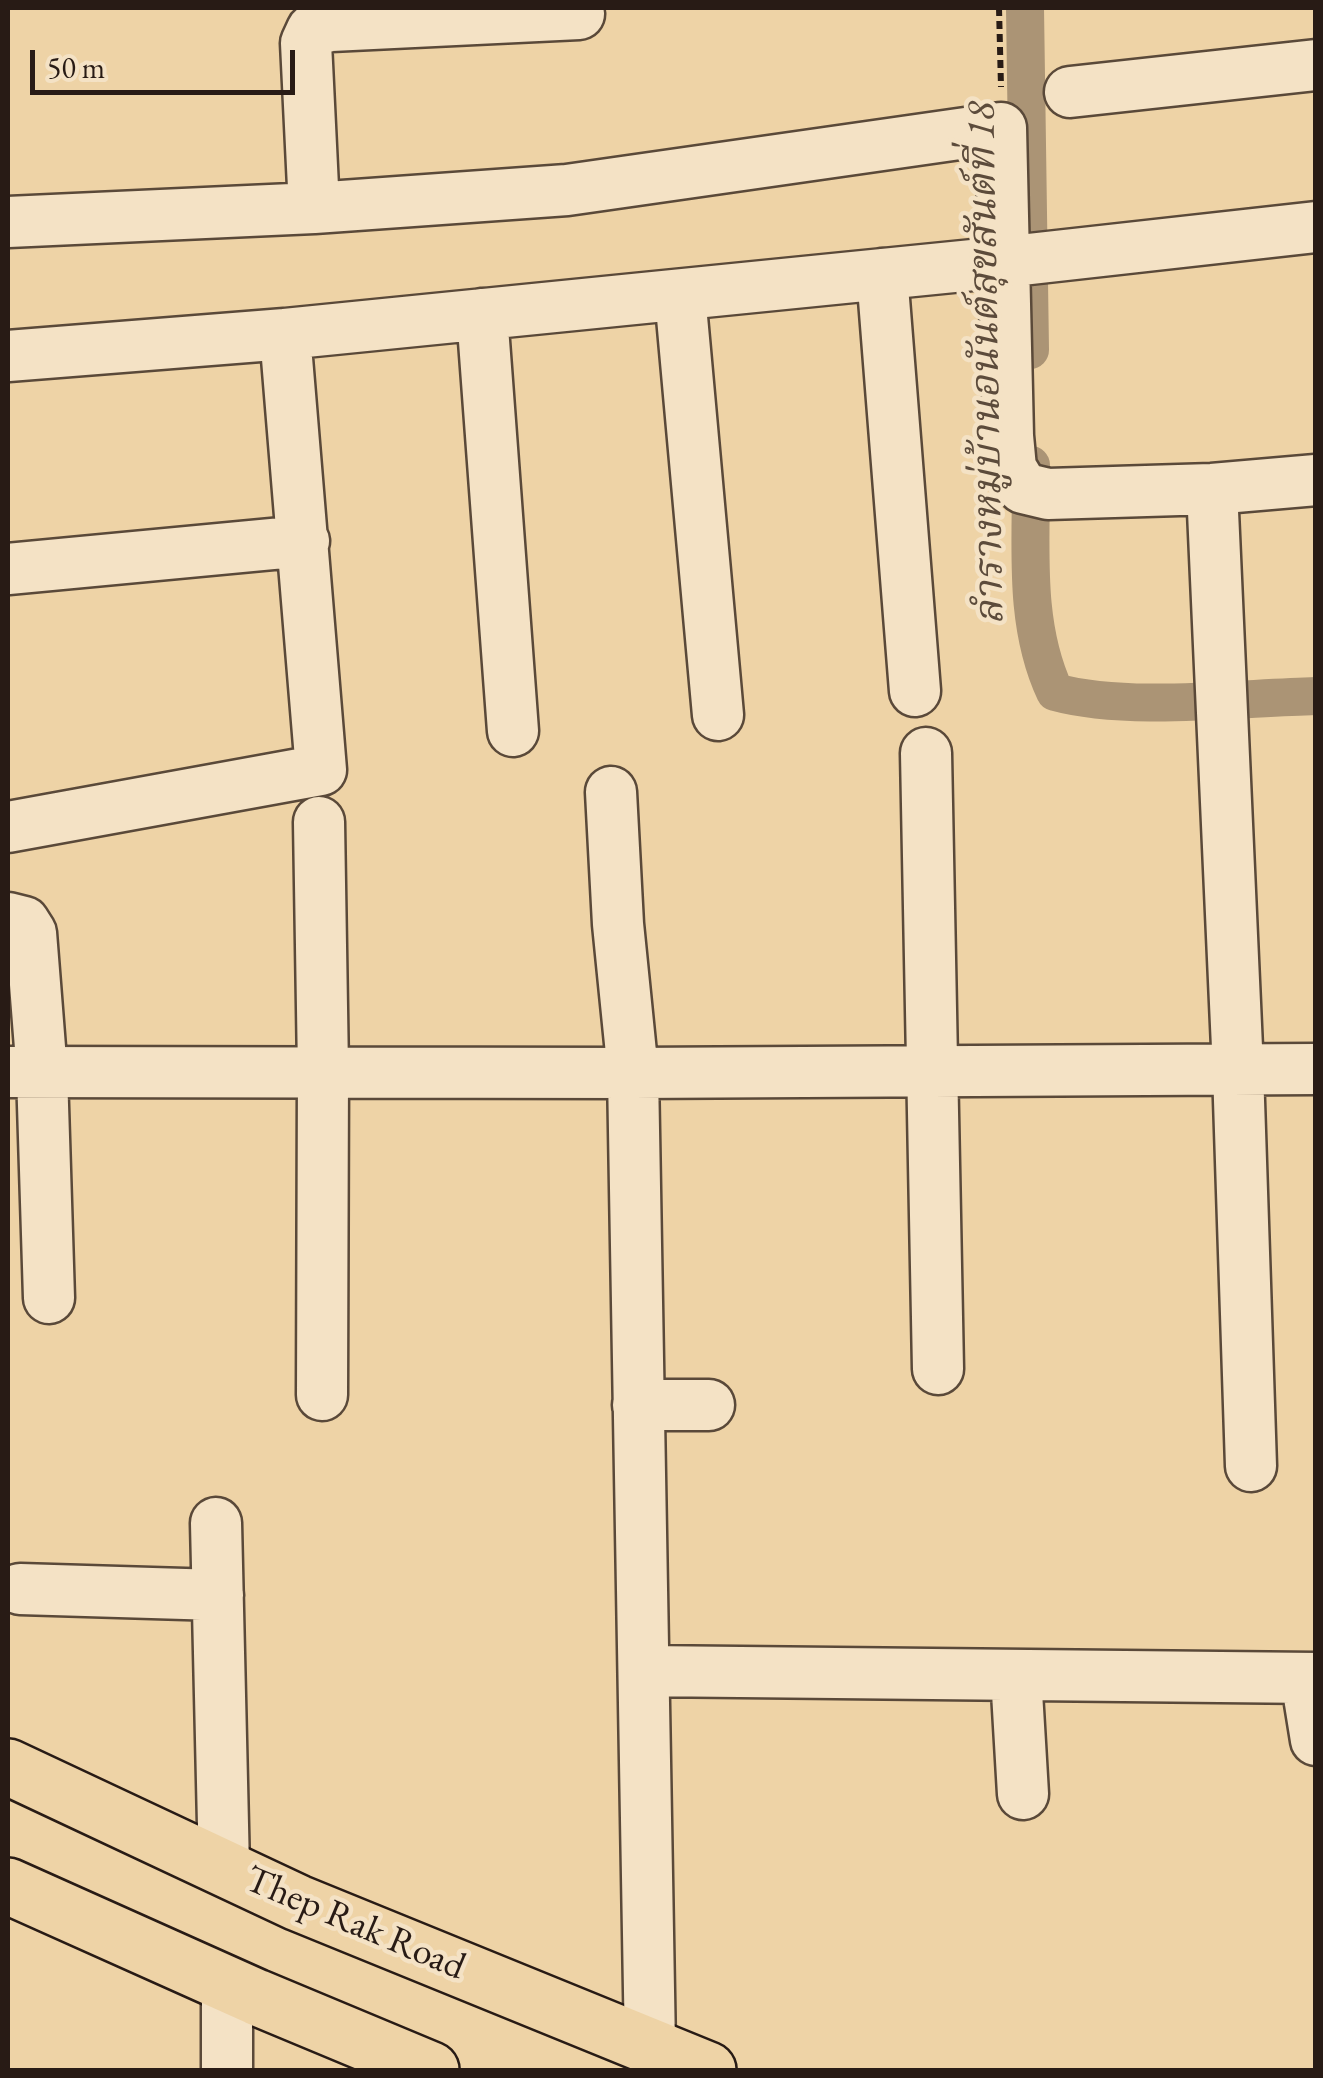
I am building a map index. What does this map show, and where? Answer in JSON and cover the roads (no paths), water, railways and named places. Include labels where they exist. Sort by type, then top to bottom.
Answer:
[{"type":"main road","name":"Thep Rak Road","points":[[8,1767],[298,1903],[708,2070]]},
{"type":"main road","points":[[8,1886],[432,2070]]},
{"type":"street","points":[[314,208],[306,43],[312,30],[579,14]]},
{"type":"street","points":[[1070,92],[1316,65]]},
{"type":"street","points":[[8,222],[314,208],[567,190],[1001,128],[1023,260],[1011,468],[1036,491],[1212,490],[1316,480]]},
{"type":"street","points":[[8,356],[286,334],[1316,227]]},
{"type":"street","points":[[882,274],[915,691]]},
{"type":"street","points":[[680,295],[718,716]]},
{"type":"street","points":[[482,314],[512,732]]},
{"type":"street","points":[[8,827],[320,770],[286,334]]},
{"type":"street","points":[[1212,490],[1251,1466]]},
{"type":"street","points":[[8,569],[304,541]]},
{"type":"street","points":[[926,753],[938,1369]]},
{"type":"street","points":[[611,792],[618,924],[633,1073],[650,2047]]},
{"type":"street","points":[[319,822],[324,1070],[322,1395]]},
{"type":"street","points":[[8,918],[24,922],[31,933],[25,1072],[49,1298]]},
{"type":"street","points":[[25,1072],[1316,1069]]},
{"type":"street","points":[[638,1405],[709,1405]]},
{"type":"street","points":[[216,1523],[224,1868]]},
{"type":"street","points":[[20,1589],[218,1596]]},
{"type":"street","points":[[644,1671],[1311,1678],[1316,1740]]},
{"type":"street","points":[[1016,1676],[1023,1794]]},
{"type":"street","points":[[227,1984],[227,2070]]},
{"type":"waterway","name":"ลำรางหมู่บ้านอนันต์สุขสันต์ที่ 18","points":[[1025,8],[1030,350]]},
{"type":"waterway","name":"ลำรางหมู่บ้านอนันต์สุขสันต์ที่ 18","points":[[1031,465],[1033,609],[1037,638],[1055,692],[1149,703],[1316,696]]}]
